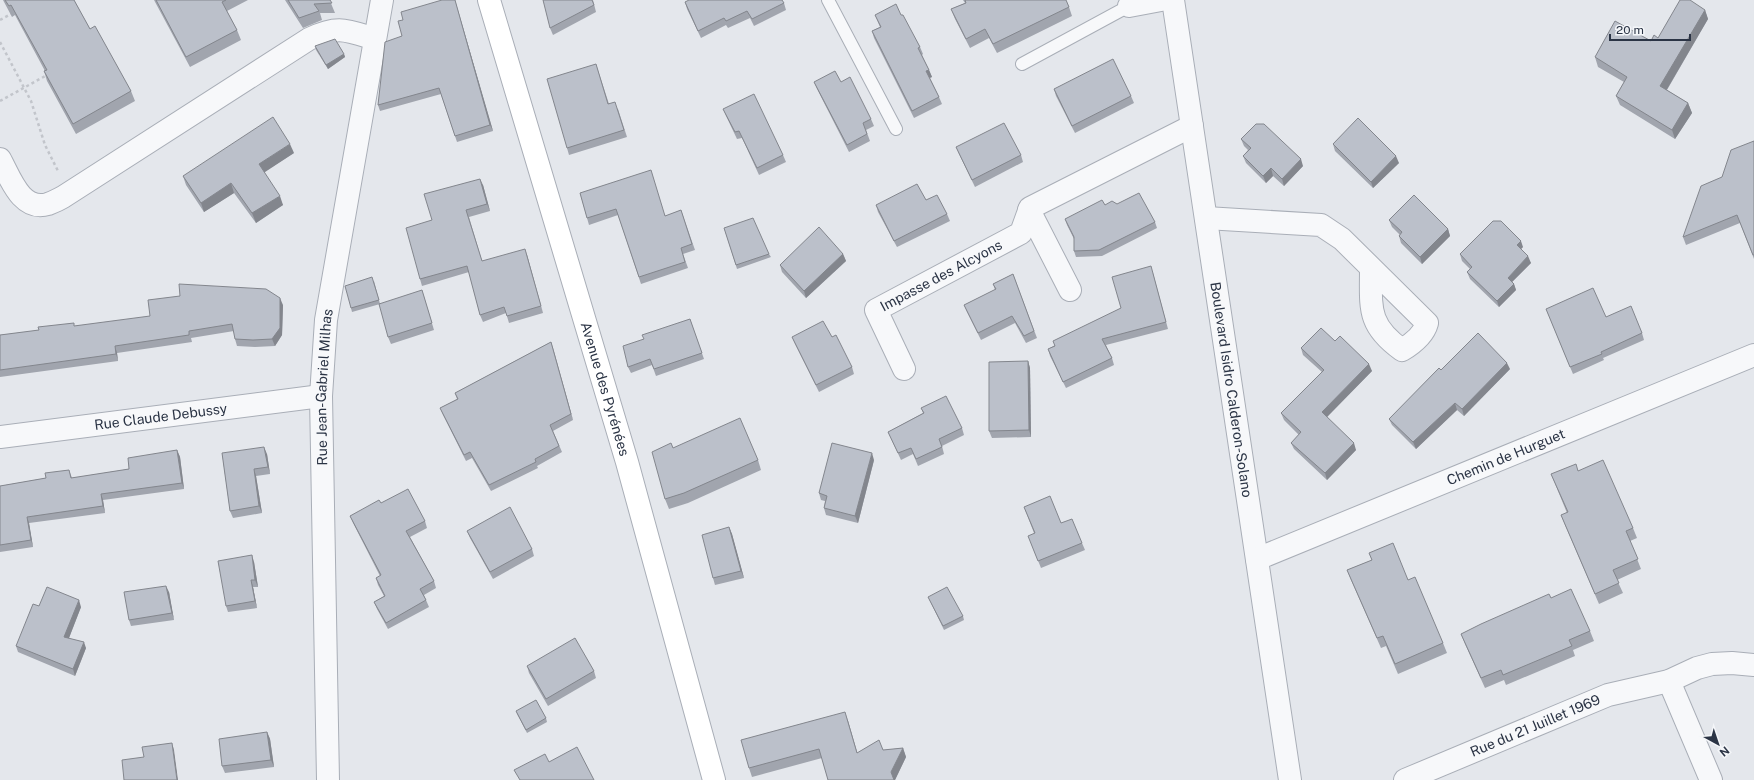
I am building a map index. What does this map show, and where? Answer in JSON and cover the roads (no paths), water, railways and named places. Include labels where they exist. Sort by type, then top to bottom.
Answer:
[{"type":"main road","name":"Avenue des Pyrénées","points":[[489,0],[627,462],[714,780]]},
{"type":"street","name":"Rue Jean-Gabriel Milhas","points":[[328,780],[321,396],[326,320],[382,0]]},
{"type":"street","points":[[1129,6],[1161,0]]},
{"type":"street","name":"Boulevard Isidro Calderon-Solano","points":[[1173,0],[1290,780]]},
{"type":"street","points":[[0,159],[20,196],[27,202],[38,205],[47,204],[71,192],[309,39],[322,33],[339,29],[375,39]]},
{"type":"street","points":[[1070,290],[1029,210],[1030,208],[1192,126]]},
{"type":"street","name":"Impasse des Alcyons","points":[[904,369],[876,310],[1022,233],[1029,210]]},
{"type":"street","points":[[1206,218],[1321,225],[1342,239],[1371,269]]},
{"type":"street","name":"Chemin de Hurguet","points":[[1257,559],[1754,355]]},
{"type":"street","name":"Rue Claude Debussy","points":[[0,437],[321,396]]},
{"type":"street","name":"Rue du 21 Juillet 1969","points":[[1405,780],[1608,695],[1668,682],[1690,671],[1712,664],[1732,663],[1754,665]]},
{"type":"street","points":[[1668,682],[1711,780]]},
{"type":"lane","points":[[828,0],[896,129]]},
{"type":"lane","points":[[1022,64],[1129,6]]}]
